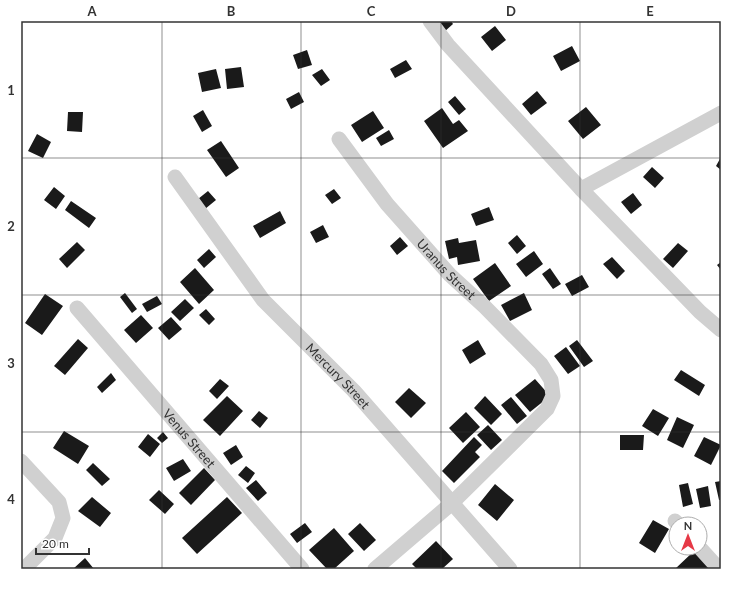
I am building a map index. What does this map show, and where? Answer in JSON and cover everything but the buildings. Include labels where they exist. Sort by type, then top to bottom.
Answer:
[{"type":"street","points":[[430,21],[448,45],[581,189],[700,312],[721,330]]},
{"type":"street","points":[[581,189],[721,113]]},
{"type":"street","name":"Uranus Street","points":[[339,139],[387,204],[450,275],[486,307],[541,364],[551,380],[553,396],[546,409],[452,503]]},
{"type":"street","name":"Mercury Street","points":[[175,177],[263,300],[354,391],[510,569]]},
{"type":"street","name":"Venus Street","points":[[77,308],[302,569]]},
{"type":"street","points":[[21,461],[59,502],[63,518],[55,538],[24,569]]},
{"type":"street","points":[[375,569],[452,503]]},
{"type":"street","points":[[707,556],[719,569]]}]
